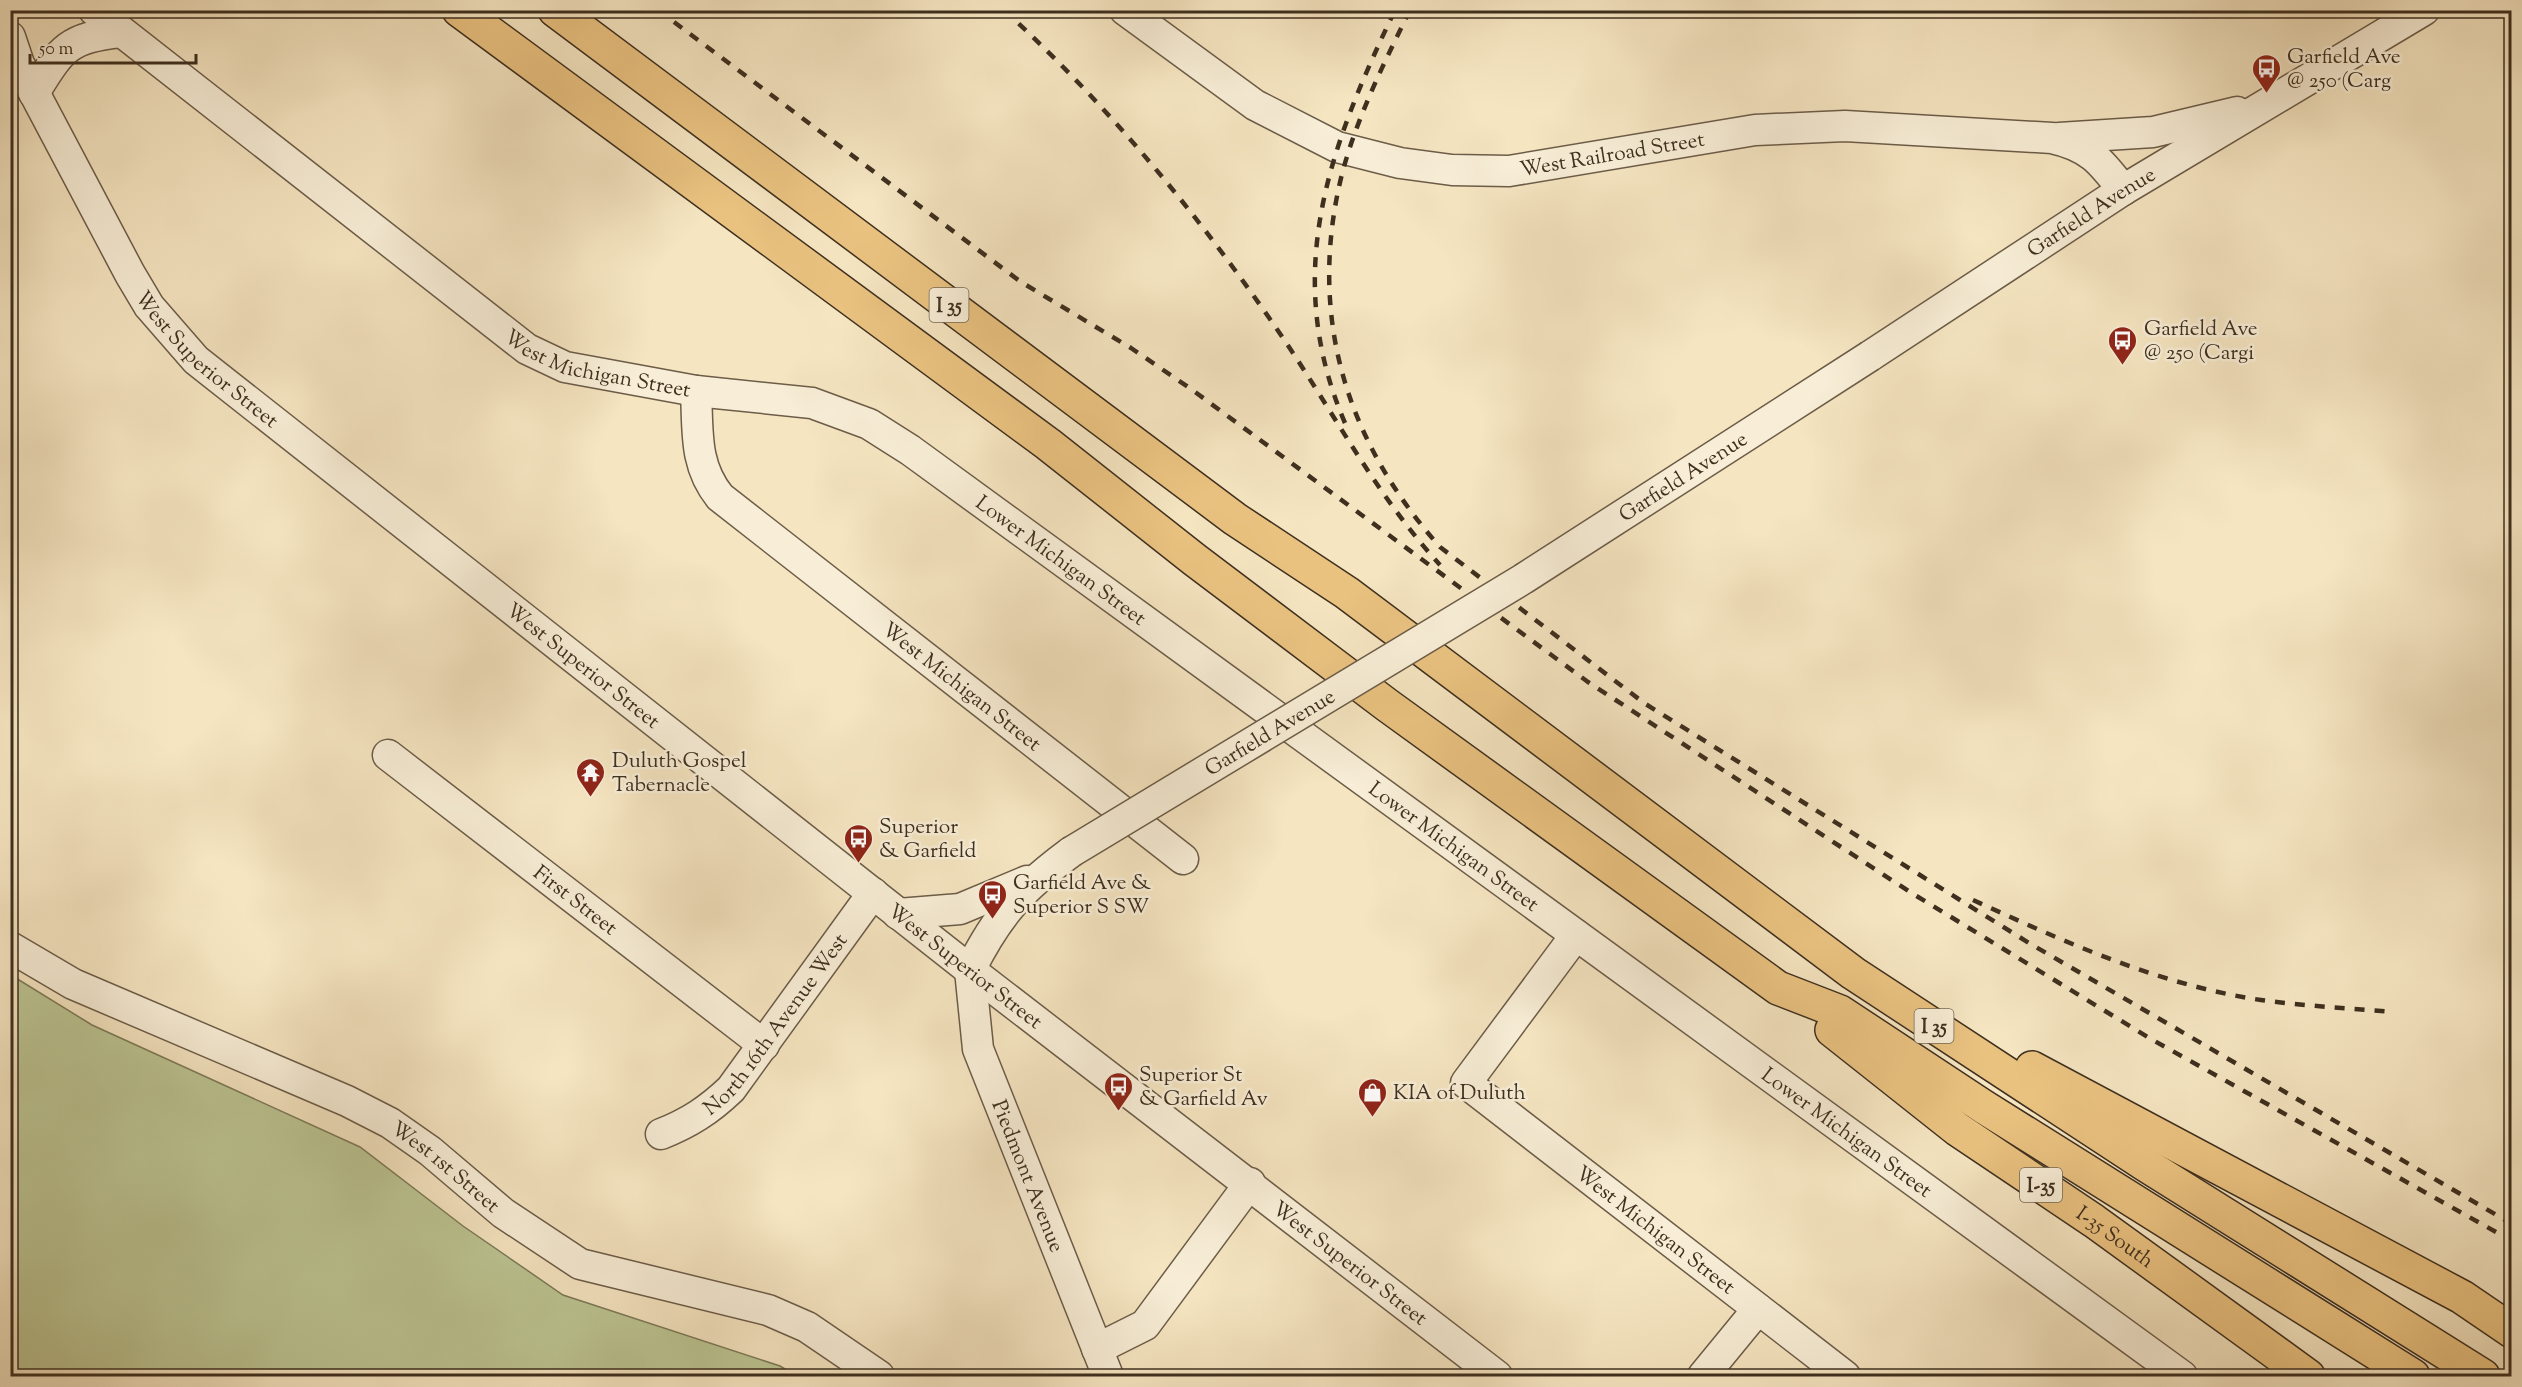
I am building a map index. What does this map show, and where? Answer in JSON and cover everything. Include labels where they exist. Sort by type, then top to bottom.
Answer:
[{"type":"highway","name":"I 35","points":[[459,10],[1048,444],[1195,560],[1387,705],[1779,988],[1840,1012],[1984,1107],[2413,1377]]},
{"type":"highway","name":"I 35","points":[[555,10],[1235,519],[1356,600],[1853,973],[2146,1165],[2483,1377]]},
{"type":"highway","points":[[1853,973],[2462,1297],[2511,1331]]},
{"type":"highway","name":"I-35 South","points":[[1779,988],[1957,1129],[2094,1221],[2308,1377]]},
{"type":"street","name":"West Michigan Street","points":[[94,10],[282,160],[527,349],[564,367],[696,391],[700,459],[707,480],[720,497],[1183,859]]},
{"type":"street","name":"West Railroad Street","points":[[1125,10],[1255,105],[1337,147],[1411,165],[1452,170],[1509,171],[1755,130],[1845,126],[2052,138],[2080,146],[2089,152],[2104,166],[2123,190]]},
{"type":"street","name":"Garfield Avenue","points":[[970,970],[989,934],[1012,902],[1038,876],[1071,852],[1523,579],[2123,190],[2424,10]]},
{"type":"street","points":[[34,93],[57,56],[70,45],[89,35],[121,32]]},
{"type":"street","name":"West Superior Street","points":[[13,51],[144,298],[196,360],[898,914],[1497,1377]]},
{"type":"street","points":[[2052,138],[2152,132],[2271,103]]},
{"type":"street","name":"Lower Michigan Street","points":[[696,391],[812,403],[869,424],[948,476],[2182,1377]]},
{"type":"street","name":"First Street","points":[[388,755],[764,1045]]},
{"type":"street","points":[[898,914],[960,909],[1038,876]]},
{"type":"street","name":"North 16th Avenue West","points":[[661,1134],[688,1123],[708,1110],[731,1089],[873,893]]},
{"type":"street","name":"West Michigan Street","points":[[1576,935],[1467,1083],[1845,1377]]},
{"type":"street","name":"West 1st Street","points":[[10,947],[73,984],[347,1101],[390,1123],[430,1151],[503,1213],[580,1264],[768,1310],[807,1327],[879,1377]]},
{"type":"street","name":"Piedmont Avenue","points":[[970,970],[978,1049],[1108,1377]]},
{"type":"street","points":[[1097,1349],[1145,1325],[1250,1184]]},
{"type":"street","points":[[1703,1377],[1758,1309]]},
{"type":"green space","points":[[11,975],[92,1025],[360,1147],[463,1226],[563,1295],[780,1366],[797,1376],[11,1376]]},
{"type":"railway","points":[[658,10],[1021,282],[1131,348],[1191,389],[1588,682],[1910,892],[2151,1039],[2512,1241]]},
{"type":"railway","points":[[1004,10],[1081,85],[1118,125],[1220,250],[1283,338],[1376,483],[1417,539],[1440,565]]},
{"type":"railway","points":[[1345,423],[1326,368],[1317,315],[1315,263],[1321,212],[1333,162],[1350,112],[1395,10]]},
{"type":"railway","points":[[1410,10],[1372,90],[1348,153],[1332,226],[1329,276],[1333,325],[1342,373],[1358,419],[1380,463],[1407,506],[1440,547],[1644,703],[2029,943],[2512,1224]]},
{"type":"railway","points":[[1973,900],[2113,960],[2186,984],[2261,1000],[2392,1012]]},
{"type":"place","name":"Garfield Ave @ 250 (Carg","points":[[2266,94]]},
{"type":"place","name":"Garfield Ave @ 250 (Cargi","points":[[2123,366]]},
{"type":"place","name":"Duluth Gospel Tabernacle","points":[[591,798]]},
{"type":"place","name":"Superior & Garfield","points":[[858,864]]},
{"type":"place","name":"Garfield Ave & Superior S SW","points":[[992,920]]},
{"type":"place","name":"Superior St & Garfield Av","points":[[1118,1112]]},
{"type":"place","name":"KIA of Duluth","points":[[1372,1118]]}]
